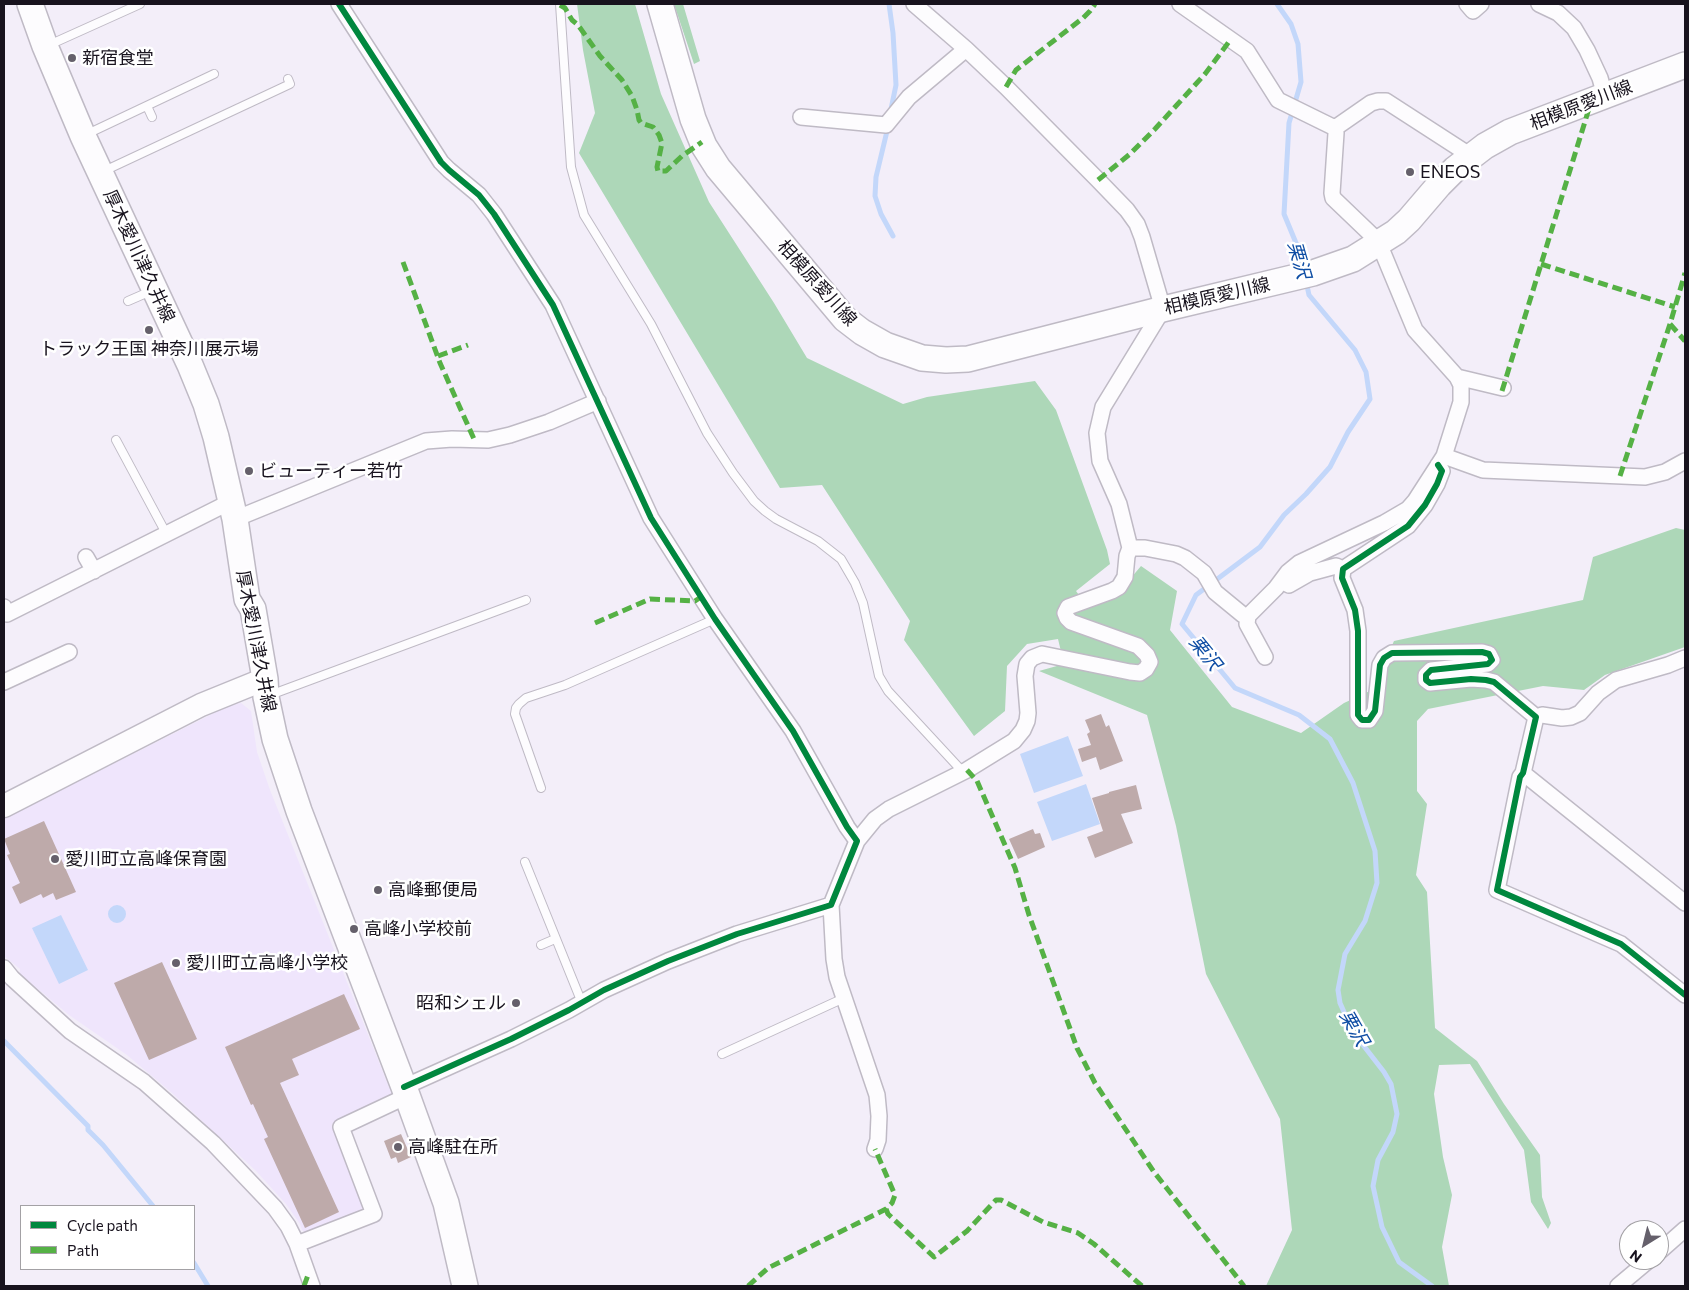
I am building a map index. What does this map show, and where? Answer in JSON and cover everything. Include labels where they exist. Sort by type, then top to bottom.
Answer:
[{"type":"main road","name":"厚木愛川津久井線","points":[[30,4],[45,46],[83,136],[190,365],[206,404],[216,436],[233,511],[247,599],[253,609],[275,739],[299,811],[406,1091],[446,1203],[465,1286]]},
{"type":"main road","name":"相模原愛川線","points":[[660,4],[693,119],[704,146],[718,168],[845,319],[862,332],[885,345],[922,358],[946,360],[968,359],[1313,273],[1353,259],[1380,243],[1409,220],[1439,185],[1471,156],[1510,132],[1685,65]]},
{"type":"street","points":[[339,4],[441,162],[479,195],[494,214],[553,305],[652,518],[715,618],[793,731],[846,827],[857,841]]},
{"type":"street","points":[[874,1149],[878,1140],[879,1116],[877,1095],[844,998],[834,959],[831,905],[857,841],[875,819],[889,809],[963,772],[1014,741],[1023,730],[1028,713],[1026,668],[1032,658],[1042,654],[1130,672],[1140,673],[1146,670],[1150,662],[1147,655],[1138,646],[1072,622],[1067,618],[1066,613],[1068,607],[1119,587],[1125,577],[1127,556],[1130,548],[1119,504],[1100,461],[1097,433],[1103,407],[1163,309],[1142,237],[1137,224],[1127,210],[1006,87],[928,12],[914,4]]},
{"type":"street","points":[[1180,4],[1247,51],[1278,100],[1335,128]]},
{"type":"street","points":[[1467,4],[1473,10],[1482,4]]},
{"type":"street","points":[[1540,4],[1558,13],[1574,28],[1600,78],[1605,96]]},
{"type":"street","points":[[801,117],[886,125],[909,97],[966,49]]},
{"type":"street","points":[[1335,128],[1371,103],[1386,101],[1471,156]]},
{"type":"street","points":[[1265,657],[1247,624],[1248,616],[1288,572],[1299,563],[1384,523],[1408,509],[1415,502],[1441,461],[1461,402],[1461,386],[1457,377],[1415,330],[1380,243],[1334,198],[1332,193],[1335,128]]},
{"type":"street","points":[[1457,377],[1503,388]]},
{"type":"street","points":[[4,607],[7,614],[167,535],[426,441],[452,439],[488,440],[510,435],[549,422],[598,401]]},
{"type":"street","points":[[1441,461],[1482,470],[1645,477],[1665,472],[1685,461]]},
{"type":"street","points":[[1281,581],[1289,585],[1310,573],[1336,566],[1343,568],[1397,535],[1408,526],[1437,484],[1442,471],[1441,461]]},
{"type":"street","points":[[1130,548],[1144,548],[1176,554],[1185,558],[1204,573],[1215,592],[1243,615],[1248,616]]},
{"type":"street","points":[[86,557],[94,571]]},
{"type":"street","points":[[1343,568],[1342,578],[1355,610],[1358,631],[1358,715],[1362,720],[1369,720],[1375,710],[1380,665],[1384,658],[1392,653],[1482,652],[1489,654],[1492,660],[1488,664],[1431,670],[1426,675],[1426,680],[1430,683],[1471,679],[1494,682],[1536,717]]},
{"type":"street","points":[[4,682],[69,652]]},
{"type":"street","points":[[1536,717],[1542,715],[1562,718],[1571,717],[1580,713],[1598,693],[1616,680],[1668,665],[1685,658]]},
{"type":"street","points":[[4,806],[201,705],[265,688]]},
{"type":"street","points":[[1536,717],[1524,773],[1520,777],[1497,890],[1621,944],[1685,995]]},
{"type":"street","points":[[1524,773],[1685,903]]},
{"type":"street","points":[[297,1244],[374,1214],[341,1127],[406,1091],[582,1003],[604,990],[668,961],[737,934],[831,905]]},
{"type":"street","points":[[4,968],[12,978],[70,1031],[109,1056],[144,1082],[213,1143],[275,1208],[288,1226],[297,1244],[312,1286]]},
{"type":"street","points":[[1669,1243],[1685,1229]]},
{"type":"street","points":[[1618,1286],[1637,1270]]},
{"type":"lane","points":[[45,46],[140,4]]},
{"type":"lane","points":[[560,4],[570,167],[584,215],[651,324],[707,434],[733,473],[754,501],[764,510],[776,519],[818,541],[841,559],[855,583],[863,603],[879,676],[888,690],[963,772]]},
{"type":"lane","points":[[83,136],[214,74]]},
{"type":"lane","points":[[100,174],[290,84],[288,79]]},
{"type":"lane","points":[[202,80],[208,88]]},
{"type":"lane","points":[[147,106],[152,117]]},
{"type":"lane","points":[[128,301],[155,290]]},
{"type":"lane","points":[[116,440],[167,535]]},
{"type":"lane","points":[[265,688],[526,600]]},
{"type":"lane","points":[[541,788],[515,714],[519,704],[526,698],[565,685],[715,618]]},
{"type":"lane","points":[[525,862],[582,1003]]},
{"type":"lane","points":[[541,945],[555,939]]},
{"type":"lane","points":[[722,1054],[844,998]]},
{"type":"shaded area","name":"愛川町立高峰小学校","points":[[241,703],[251,711],[257,752],[270,790],[393,1097],[332,1124],[365,1205],[363,1213],[308,1235],[302,1230],[286,1204],[256,1171],[172,1093],[127,1055],[69,1015],[20,974],[20,969],[4,956],[4,819],[226,707]]},
{"type":"green space","points":[[577,4],[635,4],[661,94],[709,202],[807,358],[903,404],[927,397],[1035,381],[1056,410],[1107,550],[1110,564],[1076,591],[1088,607],[1125,585],[1141,566],[1177,591],[1170,630],[1232,707],[1301,733],[1344,703],[1372,690],[1394,641],[1583,600],[1593,557],[1676,528],[1685,530],[1685,647],[1605,675],[1584,690],[1543,686],[1428,709],[1417,721],[1417,791],[1427,804],[1416,875],[1427,892],[1435,1028],[1477,1061],[1504,1104],[1540,1155],[1542,1197],[1551,1223],[1548,1229],[1531,1202],[1524,1150],[1470,1064],[1439,1065],[1434,1094],[1443,1157],[1452,1195],[1442,1247],[1449,1286],[1266,1286],[1292,1230],[1280,1119],[1206,974],[1176,826],[1147,715],[1039,671],[1064,664],[1058,639],[1027,644],[1007,666],[1005,711],[974,736],[904,640],[910,621],[822,485],[780,488],[579,153],[595,113],[583,50]]},
{"type":"green space","points":[[674,4],[683,4],[700,61],[694,64]]},
{"type":"water","points":[[1068,736],[1083,776],[1034,793],[1020,754]]},
{"type":"water","points":[[1086,784],[1100,824],[1052,841],[1037,802]]},
{"type":"water","points":[[117,905],[123,908],[126,914],[123,920],[117,923],[111,920],[108,914],[111,908]]},
{"type":"water","points":[[61,915],[88,970],[59,984],[32,928]]},
{"type":"building","points":[[1101,714],[1106,727],[1109,725],[1123,761],[1100,770],[1096,757],[1082,762],[1078,749],[1091,745],[1087,734],[1090,732],[1085,720]]},
{"type":"building","points":[[1136,785],[1142,809],[1121,814],[1133,843],[1095,858],[1087,837],[1103,831],[1092,798]]},
{"type":"building","points":[[44,821],[76,892],[56,900],[53,893],[43,898],[41,894],[20,904],[12,887],[20,883],[7,855],[10,854],[4,839]]},
{"type":"building","points":[[1033,829],[1035,834],[1040,833],[1045,847],[1018,859],[1009,839]]},
{"type":"building","points":[[162,962],[197,1039],[149,1060],[114,983]]},
{"type":"building","points":[[344,994],[360,1029],[292,1059],[299,1075],[280,1083],[339,1212],[305,1228],[264,1139],[268,1137],[253,1104],[251,1105],[225,1047]]},
{"type":"building","name":"高峰駐在所","points":[[401,1134],[411,1157],[398,1163],[396,1157],[391,1159],[384,1141]]},
{"type":"waterway","points":[[889,4],[896,85],[890,114]]},
{"type":"waterway","name":"栗沢","points":[[1277,4],[1291,24],[1298,44],[1301,82],[1289,123],[1284,214],[1301,255],[1303,268]]},
{"type":"waterway","points":[[888,127],[876,177],[875,196],[881,214],[893,236]]},
{"type":"waterway","name":"栗沢","points":[[1306,281],[1309,295],[1355,350],[1366,372],[1370,399],[1348,432],[1330,467],[1284,515],[1260,547],[1196,595],[1182,624],[1235,688],[1299,715],[1330,739],[1353,783],[1375,851],[1377,883],[1365,921],[1345,954],[1338,990],[1340,1003],[1353,1032],[1391,1084],[1397,1114],[1393,1132],[1378,1160],[1373,1186],[1382,1227],[1399,1262],[1432,1286]]},
{"type":"waterway","points":[[4,1041],[88,1126],[88,1130],[103,1145],[152,1205]]},
{"type":"waterway","points":[[195,1265],[208,1286]]},
{"type":"marked path","points":[[1006,87],[1016,70],[1083,18],[1095,4]]},
{"type":"marked path","points":[[560,5],[565,8],[600,56],[622,80],[632,96],[641,123],[653,127],[659,135],[662,143],[657,167],[658,171],[666,171],[682,156],[702,142]]},
{"type":"marked path","points":[[1098,180],[1130,154],[1155,129],[1205,74],[1231,39]]},
{"type":"marked path","points":[[1502,391],[1591,102]]},
{"type":"marked path","points":[[403,262],[440,363],[474,439]]},
{"type":"marked path","points":[[1541,264],[1675,307]]},
{"type":"marked path","points":[[1620,476],[1685,273]]},
{"type":"marked path","points":[[1670,324],[1685,341]]},
{"type":"marked path","points":[[438,356],[468,345]]},
{"type":"marked path","points":[[595,623],[650,599],[695,601],[701,597]]},
{"type":"marked path","points":[[967,770],[977,781],[1015,868],[1029,915],[1077,1048],[1095,1083],[1154,1172],[1244,1286]]},
{"type":"marked path","points":[[748,1286],[768,1268],[886,1209],[892,1203],[895,1195],[875,1149]]},
{"type":"marked path","points":[[886,1209],[888,1214],[934,1257],[967,1231],[996,1200],[1001,1200],[1043,1222],[1078,1233],[1094,1244],[1142,1286]]},
{"type":"marked path","points":[[304,1286],[308,1275]]},
{"type":"cycle path","points":[[339,4],[441,162],[479,195],[494,214],[553,305],[651,518],[715,619],[793,731],[847,827],[857,841],[831,905],[737,934],[668,961],[604,990],[511,1039],[404,1087]]},
{"type":"cycle path","points":[[1438,465],[1442,471],[1437,484],[1425,505],[1408,526],[1343,569],[1342,578],[1355,610],[1358,631],[1358,715],[1362,720],[1369,720],[1375,711],[1380,665],[1384,658],[1392,653],[1482,652],[1489,654],[1492,660],[1488,664],[1431,670],[1426,675],[1426,680],[1430,683],[1471,679],[1494,682],[1536,717],[1523,773],[1520,777],[1497,890],[1621,944],[1685,995]]},
{"type":"place","name":"新宿食堂","points":[[72,58]]},
{"type":"place","name":"ENEOS","points":[[1410,172]]},
{"type":"place","name":"トラック王国 神奈川展示場","points":[[149,330]]},
{"type":"place","name":"ビューティー若竹","points":[[249,471]]},
{"type":"place","name":"愛川町立高峰保育園","points":[[55,859]]},
{"type":"place","name":"高峰郵便局","points":[[378,890]]},
{"type":"place","name":"高峰小学校前","points":[[354,929]]},
{"type":"place","name":"愛川町立高峰小学校","points":[[176,963]]},
{"type":"place","name":"昭和シェル","points":[[516,1003]]},
{"type":"place","name":"高峰駐在所","points":[[398,1147]]}]
